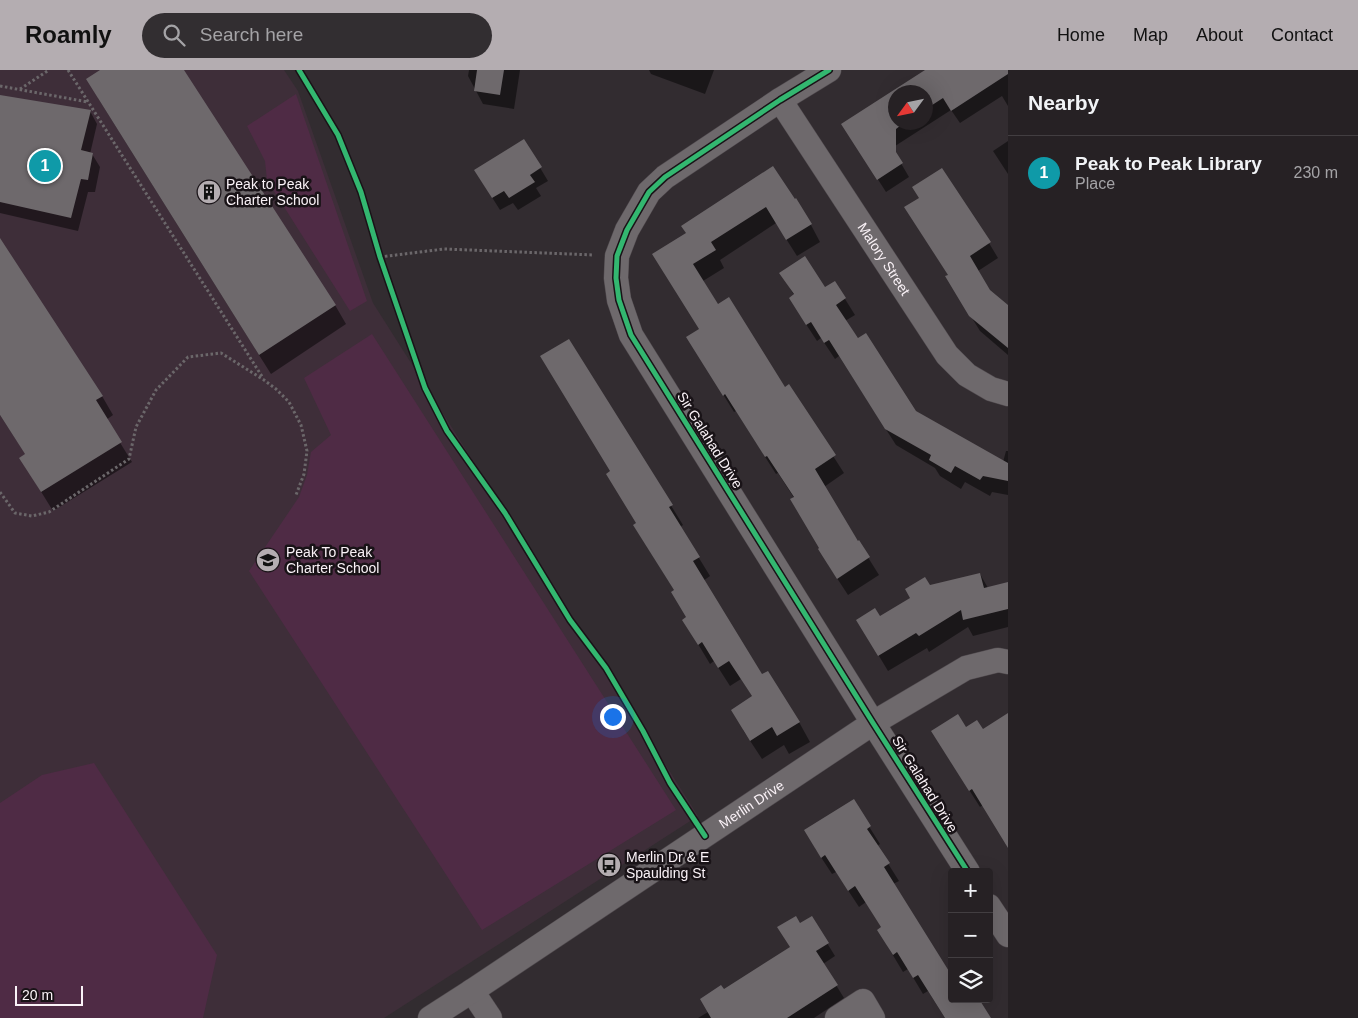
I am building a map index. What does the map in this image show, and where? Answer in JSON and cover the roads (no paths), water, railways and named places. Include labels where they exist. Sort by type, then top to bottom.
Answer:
[{"type":"street","name":"Sir Galahad Drive","points":[[829,70],[665,176],[649,192],[627,230],[617,256],[616,278],[619,300],[631,335],[965,868]]},
{"type":"street","name":"Malory Street","points":[[780,100],[947,355],[967,375],[991,389],[1008,394]]},
{"type":"street","name":"Merlin Drive","points":[[430,1018],[873,723],[966,668],[998,660],[1008,662]]},
{"type":"street","points":[[993,912],[1008,935]]},
{"type":"street","points":[[472,991],[490,1018]]},
{"type":"street","points":[[837,1018],[868,1010]]},
{"type":"place","name":"Peak to Peak Library","points":[[45,166]]},
{"type":"place","name":"Peak to Peak Charter School","points":[[209,192]]},
{"type":"place","name":"Peak To Peak Charter School","points":[[268,560]]},
{"type":"place","name":"Merlin Dr & E Spaulding St","points":[[609,865]]}]
